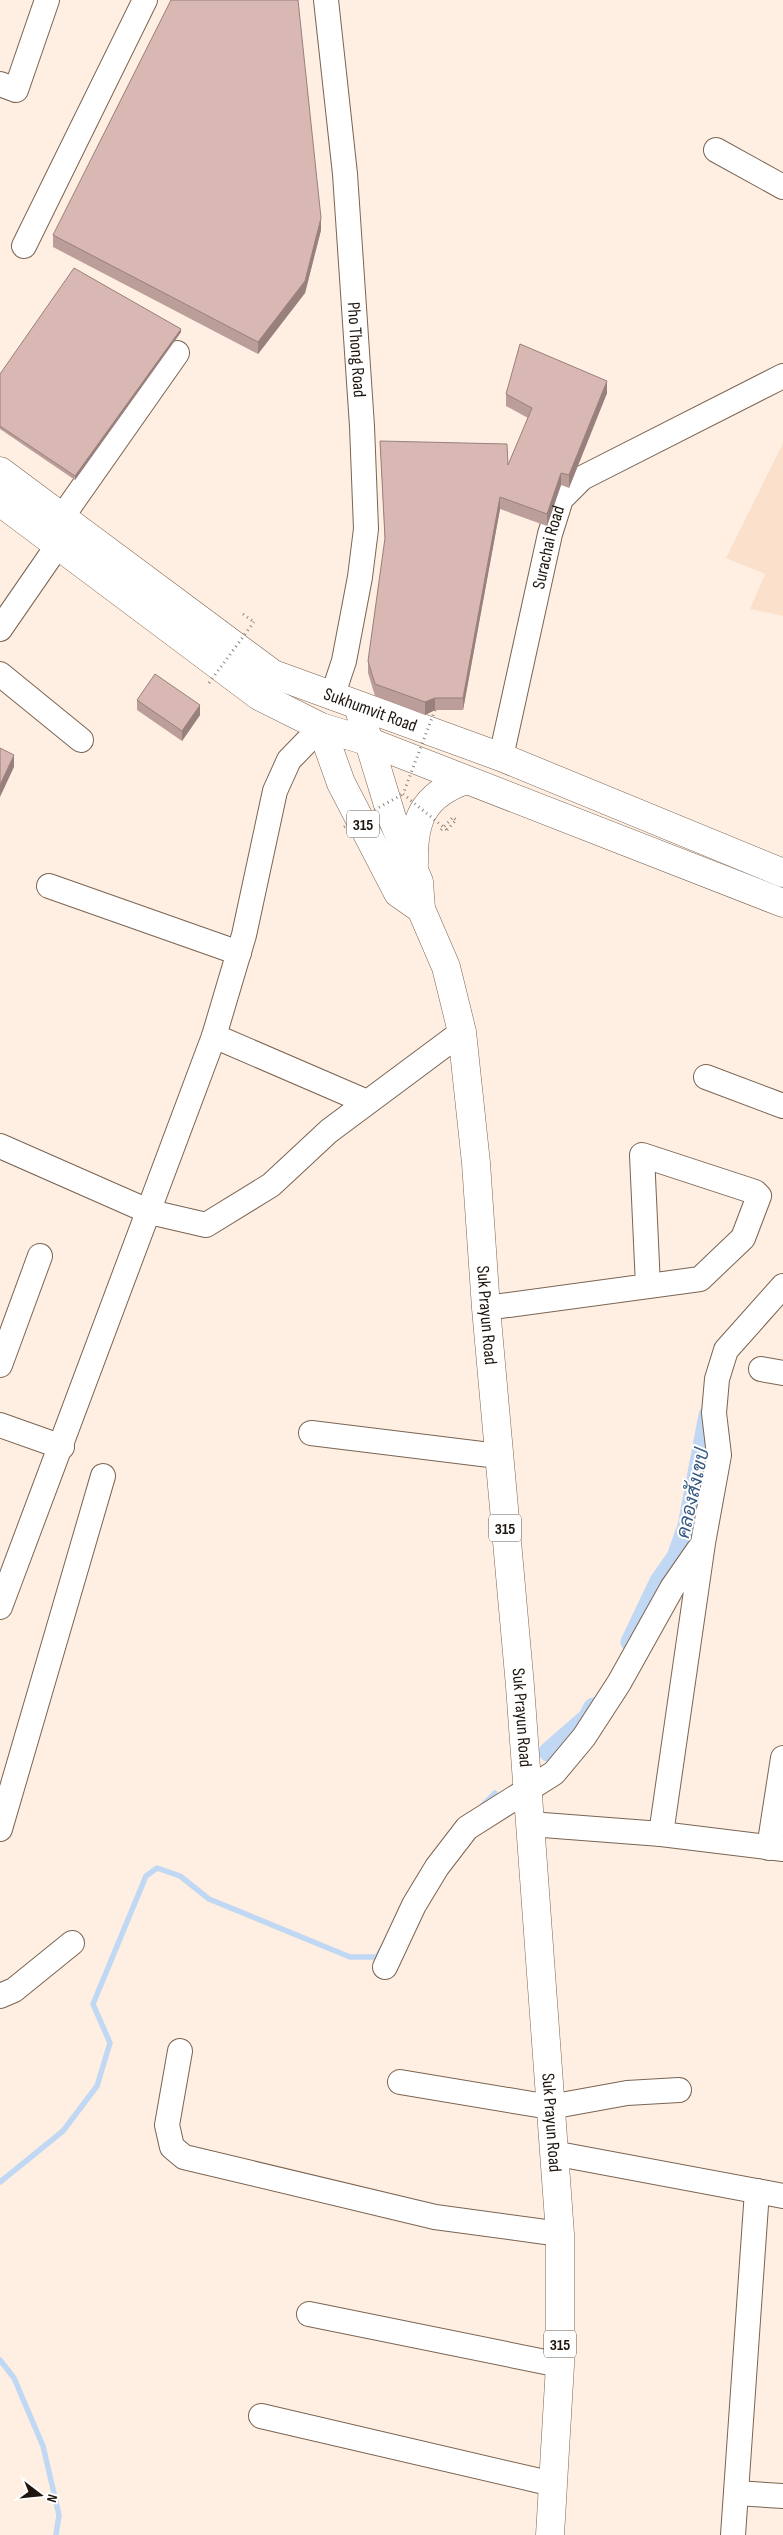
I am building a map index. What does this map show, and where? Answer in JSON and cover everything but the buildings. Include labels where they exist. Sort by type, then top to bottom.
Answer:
[{"type":"main road","name":"Sukhumvit Road","points":[[0,471],[273,674],[501,757],[783,872]]},
{"type":"main road","name":"Sukhumvit Road","points":[[0,502],[259,696],[321,727],[370,742],[783,903]]},
{"type":"main road","points":[[321,727],[332,697]]},
{"type":"main road","name":"Suk Prayun Road","points":[[358,706],[392,818],[419,882],[421,909],[446,967],[462,1032],[476,1163],[498,1456],[528,1792],[560,2234],[560,2365],[550,2535]]},
{"type":"main road","name":"315","points":[[321,727],[341,783],[398,893],[421,909]]},
{"type":"main road","points":[[414,867],[416,830],[428,805],[436,794],[447,786],[466,780]]},
{"type":"street","points":[[0,84],[16,90],[47,0]]},
{"type":"street","points":[[24,246],[146,0]]},
{"type":"street","name":"Pho Thong Road","points":[[326,0],[346,174],[362,426],[366,529],[360,577],[344,661],[332,697]]},
{"type":"street","points":[[716,150],[783,188]]},
{"type":"street","points":[[62,517],[177,353]]},
{"type":"street","name":"Surachai Road","points":[[501,757],[550,534],[561,499],[582,478],[783,376]]},
{"type":"street","points":[[0,629],[58,545]]},
{"type":"street","points":[[0,674],[81,740]]},
{"type":"street","points":[[0,1607],[9,1558],[62,1447],[214,1036],[239,953],[275,791],[289,760],[321,727]]},
{"type":"street","points":[[49,886],[239,953]]},
{"type":"street","points":[[0,1146],[150,1212],[206,1225],[271,1184],[330,1131],[462,1032]]},
{"type":"street","points":[[214,1036],[367,1102]]},
{"type":"street","points":[[706,1077],[783,1106]]},
{"type":"street","points":[[486,1308],[700,1279],[743,1238],[759,1196],[755,1192],[642,1155],[648,1286]]},
{"type":"street","points":[[0,1365],[40,1256]]},
{"type":"street","points":[[661,1834],[703,1543],[720,1455],[714,1412],[718,1380],[726,1350],[783,1286]]},
{"type":"street","points":[[0,1425],[62,1447]]},
{"type":"street","points":[[311,1432],[498,1456]]},
{"type":"street","points":[[0,1829],[103,1476]]},
{"type":"street","points":[[384,1967],[414,1905],[437,1867],[467,1828],[528,1792],[554,1773],[584,1737],[619,1683],[668,1595],[703,1543]]},
{"type":"street","points":[[530,1824],[661,1834],[776,1848],[783,1758]]},
{"type":"street","points":[[0,1996],[14,1990],[72,1943]]},
{"type":"street","points":[[180,2051],[167,2125],[172,2147],[184,2157],[435,2217],[560,2234]]},
{"type":"street","points":[[400,2082],[550,2107],[627,2093],[679,2090]]},
{"type":"street","points":[[553,2153],[783,2196]]},
{"type":"street","points":[[733,2535],[757,2191]]},
{"type":"street","points":[[309,2314],[560,2365]]},
{"type":"street","points":[[261,2416],[553,2484]]},
{"type":"street","points":[[736,2493],[783,2496]]},
{"type":"path","points":[[208,683],[254,622],[243,614]]},
{"type":"path","points":[[344,827],[403,794],[435,710]]},
{"type":"path","points":[[403,794],[447,830],[456,820],[453,817],[441,830]]},
{"type":"shaded area","points":[[783,443],[783,616],[750,609],[765,574],[726,558]]},
{"type":"waterway","name":"คลองสังเขป","points":[[630,1642],[659,1581],[676,1557],[687,1526],[708,1415]]},
{"type":"waterway","name":"คลองสังเขป","points":[[548,1752],[587,1718],[593,1707]]},
{"type":"waterway","points":[[483,1805],[495,1793]]},
{"type":"waterway","points":[[0,2182],[63,2131],[97,2086],[110,2043],[93,2004],[146,1876],[157,1868],[180,1876],[209,1899],[350,1957],[377,1957],[381,1950]]},
{"type":"waterway","points":[[0,2360],[14,2378],[43,2446],[59,2515],[56,2535]]}]
